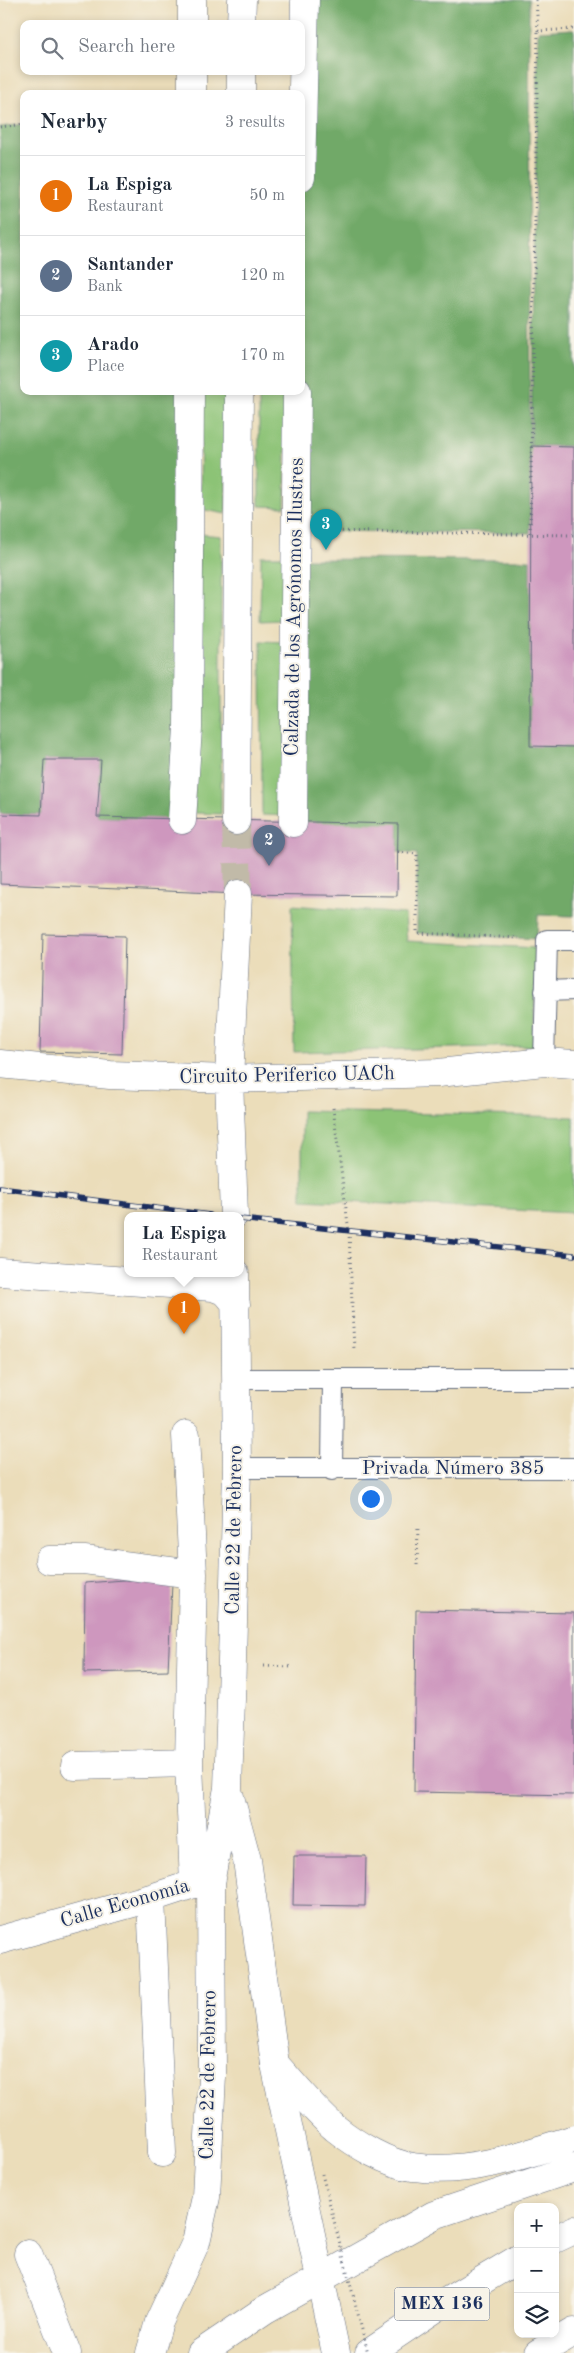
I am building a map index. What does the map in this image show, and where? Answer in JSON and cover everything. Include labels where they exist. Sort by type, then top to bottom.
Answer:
[{"type":"main road","points":[[192,0],[192,20]]},
{"type":"main road","points":[[242,0],[242,20]]},
{"type":"main road","points":[[304,20],[305,0]]},
{"type":"main road","points":[[192,75],[192,90]]},
{"type":"main road","points":[[241,75],[241,90]]},
{"type":"main road","points":[[302,90],[303,75]]},
{"type":"main road","points":[[182,820],[188,728],[190,395]]},
{"type":"main road","points":[[236,820],[239,395]]},
{"type":"main road","name":"Calzada de los Agrónomos Ilustres","points":[[292,823],[297,395]]},
{"type":"main road","points":[[234,1212],[229,1079],[238,894]]},
{"type":"main road","name":"Circuito Periferico UACh","points":[[0,1064],[110,1075],[229,1079],[438,1073],[544,1062],[574,1064]]},
{"type":"main road","points":[[0,1272],[213,1287],[226,1292],[236,1304]]},
{"type":"main road","name":"Calle 22 de Febrero","points":[[150,2353],[159,2322],[196,2242],[206,2197],[212,2076],[203,1881],[228,1788],[237,1468],[235,1277]]},
{"type":"main road","points":[[186,1435],[193,1574],[189,1763],[203,1881]]},
{"type":"main road","points":[[49,1560],[84,1560],[193,1574]]},
{"type":"main road","points":[[75,1766],[189,1763]]},
{"type":"main road","name":"Calle 22 de Febrero","points":[[228,1788],[247,1860],[275,2064],[336,2353]]},
{"type":"main road","name":"Calle Economía","points":[[0,1940],[150,1898],[203,1881],[247,1860]]},
{"type":"main road","points":[[150,1898],[162,2152]]},
{"type":"main road","points":[[275,2064],[335,2128],[373,2153],[412,2167],[457,2168],[506,2160],[574,2139]]},
{"type":"main road","points":[[201,2353],[266,2309],[434,2215],[574,2168]]},
{"type":"main road","points":[[559,2238],[574,2230]]},
{"type":"main road","points":[[28,2254],[67,2353]]},
{"type":"main road","name":"MEX 136","points":[[368,2353],[439,2306],[514,2262]]},
{"type":"main road","points":[[538,2353],[574,2332]]},
{"type":"lane","points":[[544,1062],[544,991],[547,940],[574,940]]},
{"type":"lane","points":[[544,991],[574,990]]},
{"type":"lane","points":[[236,1379],[574,1379]]},
{"type":"lane","name":"Privada Número 385","points":[[332,1470],[342,1379]]},
{"type":"lane","name":"Privada Número 385","points":[[237,1468],[332,1470],[574,1468]]},
{"type":"path","points":[[530,534],[538,31],[536,0]]},
{"type":"path","points":[[538,31],[574,29]]},
{"type":"path","points":[[0,127],[20,124]]},
{"type":"path","points":[[295,531],[574,535]]},
{"type":"path","points":[[398,852],[417,854],[417,933],[547,940]]},
{"type":"path","points":[[329,1077],[349,1232],[354,1351],[342,1379]]},
{"type":"path","points":[[417,1565],[418,1526]]},
{"type":"path","points":[[322,2174],[368,2353]]},
{"type":"green space","points":[[305,0],[529,0],[530,533],[295,531],[301,395],[305,395],[305,90],[303,90],[303,75],[305,75]]},
{"type":"green space","points":[[574,29],[574,446],[531,446],[538,31]]},
{"type":"green space","points":[[20,124],[20,395],[190,395],[182,820],[97,817],[101,760],[44,760],[41,815],[0,814],[0,127]]},
{"type":"green space","points":[[201,395],[226,395],[226,514],[200,509]]},
{"type":"green space","points":[[259,395],[287,395],[285,507],[259,506]]},
{"type":"green space","points":[[199,534],[221,536],[221,814],[194,813]]},
{"type":"green space","points":[[261,556],[284,556],[284,620],[260,621]]},
{"type":"green space","points":[[295,559],[530,560],[530,746],[574,747],[574,916],[538,915],[537,939],[417,933],[417,854],[398,852],[398,825],[293,823]]},
{"type":"green space","points":[[261,641],[284,642],[286,816],[262,815]]},
{"type":"green space","points":[[292,905],[405,914],[407,941],[537,948],[533,1046],[294,1052]]},
{"type":"green space","points":[[302,1111],[574,1117],[574,1213],[302,1200]]},
{"type":"building","points":[[531,446],[574,447],[574,747],[530,746]]},
{"type":"building","points":[[44,760],[101,760],[97,817],[398,824],[397,896],[238,894],[0,884],[0,814],[41,815]]},
{"type":"building","points":[[43,934],[125,936],[122,1054],[40,1052]]},
{"type":"building","points":[[124,1580],[172,1583],[168,1671],[84,1673],[85,1583]]},
{"type":"building","points":[[416,1610],[574,1613],[574,1795],[414,1792]]},
{"type":"building","points":[[294,1856],[366,1856],[365,1906],[293,1905]]},
{"type":"tunnel","points":[[236,821],[238,894]]},
{"type":"railway","points":[[0,1188],[187,1212]]},
{"type":"railway","points":[[244,1219],[574,1255]]},
{"type":"place","name":"Arado","points":[[326,550]]},
{"type":"place","name":"Santander","points":[[269,866]]},
{"type":"place","name":"La Espiga","points":[[184,1334]]}]
